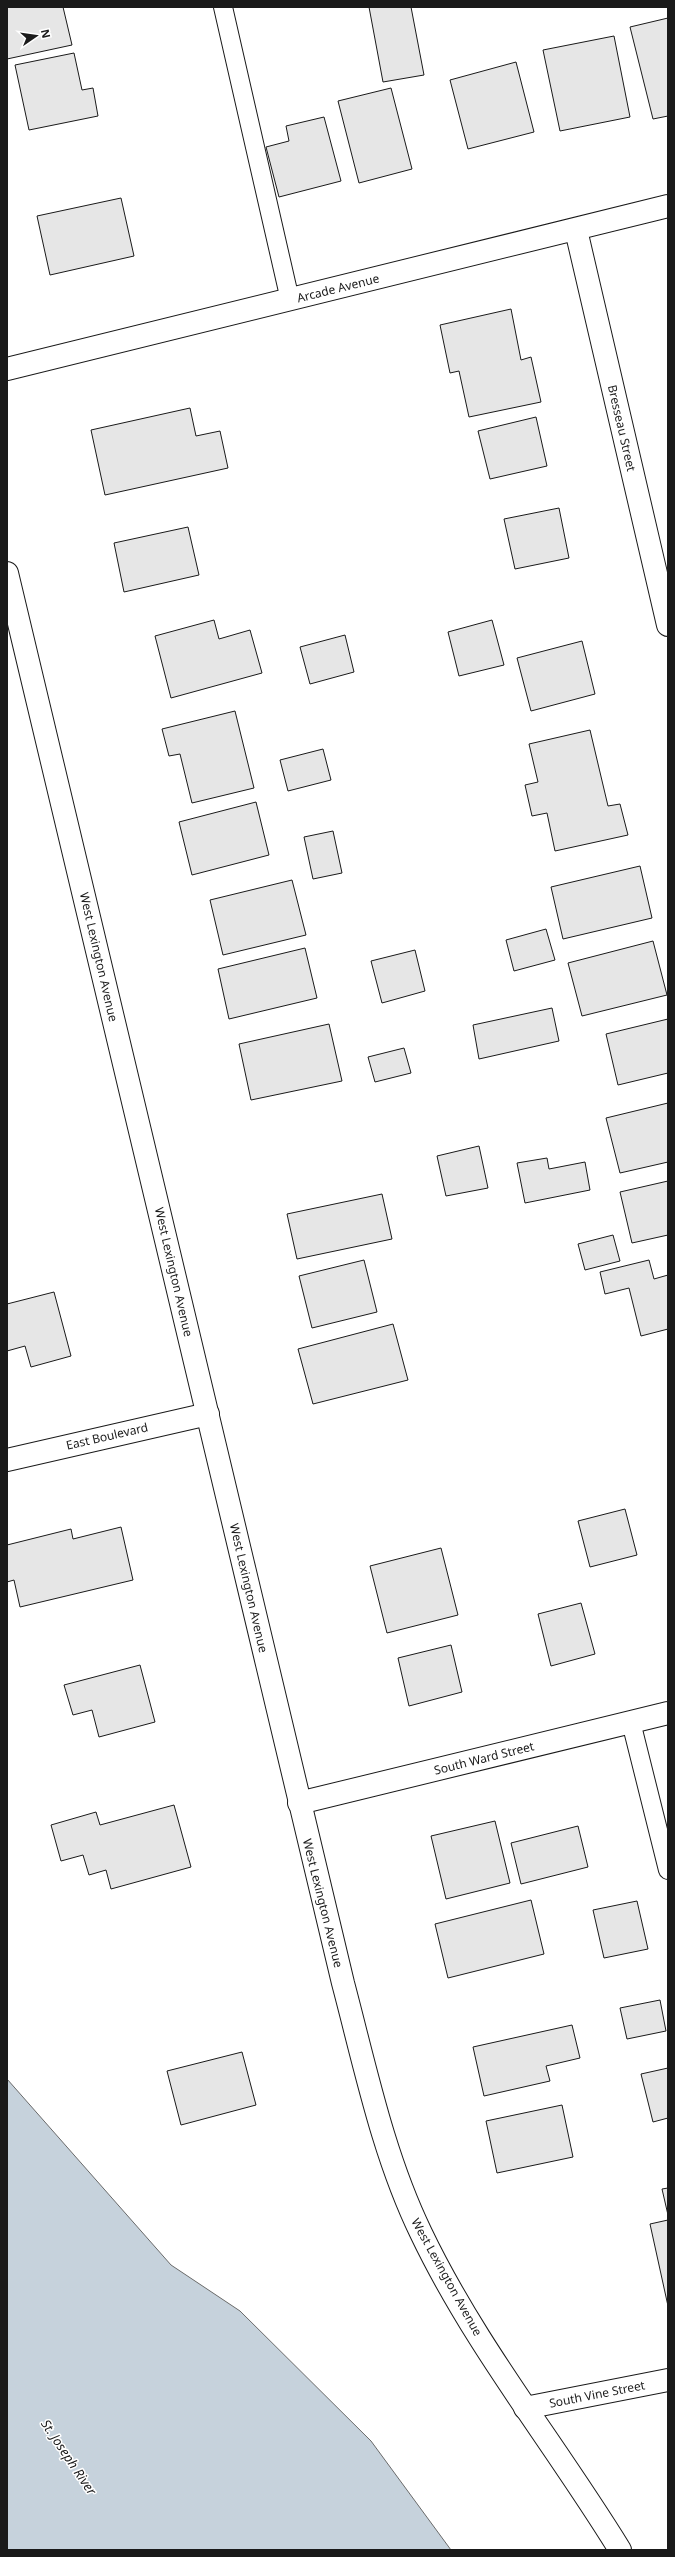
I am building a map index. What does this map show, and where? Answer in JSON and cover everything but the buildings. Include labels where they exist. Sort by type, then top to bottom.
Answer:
[{"type":"main road","name":"Arcade Avenue","points":[[7,369],[576,230],[668,206]]},
{"type":"main road","name":"Bresseau Street","points":[[576,230],[668,625]]},
{"type":"main road","name":"West Lexington Avenue","points":[[7,573],[208,1414],[299,1803],[349,2005],[394,2166],[428,2246],[465,2315],[620,2550]]},
{"type":"main road","name":"East Boulevard","points":[[7,1460],[208,1414]]},
{"type":"main road","name":"South Ward Street","points":[[299,1803],[668,1713]]},
{"type":"main road","name":"South Vine Street","points":[[525,2408],[668,2380]]},
{"type":"lane","points":[[223,7],[290,300]]},
{"type":"lane","points":[[631,1722],[668,1870]]},
{"type":"water","name":"St. Joseph River","points":[[7,2079],[171,2265],[240,2311],[371,2441],[451,2550],[7,2550]]}]
